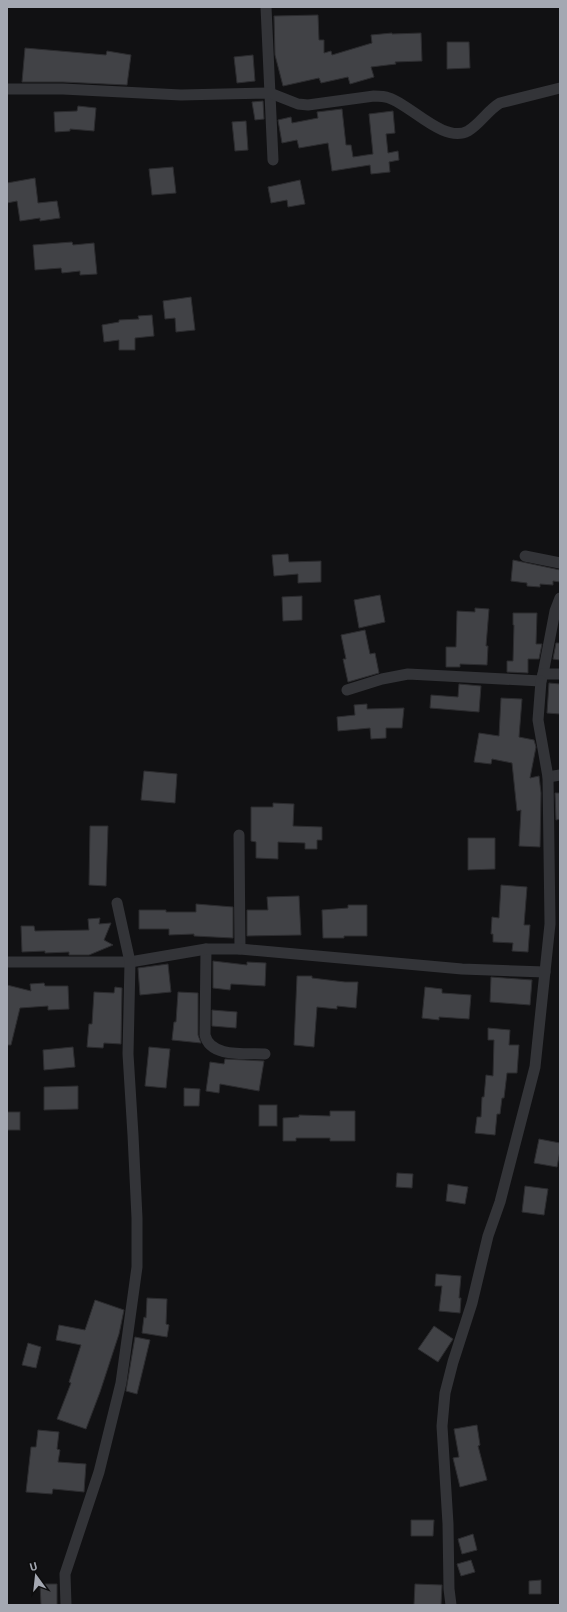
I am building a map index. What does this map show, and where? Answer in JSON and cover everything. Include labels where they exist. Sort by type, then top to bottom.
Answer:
[{"type":"street","points":[[266,7],[274,160]]},
{"type":"street","points":[[7,90],[63,89],[181,95],[270,93],[298,104],[374,96],[389,98],[409,108],[443,131],[456,133],[469,130],[493,107],[500,103],[560,88]]},
{"type":"street","points":[[525,556],[560,563]]},
{"type":"street","points":[[452,1605],[449,1589],[448,1524],[442,1426],[445,1393],[453,1362],[472,1303],[488,1236],[500,1202],[535,1067],[550,924],[548,777],[538,720],[542,677],[560,598]]},
{"type":"street","points":[[347,690],[408,674],[542,677],[560,674]]},
{"type":"street","points":[[548,777],[560,775]]},
{"type":"street","points":[[239,834],[240,949]]},
{"type":"street","points":[[66,1605],[65,1574],[99,1472],[121,1383],[137,1267],[135,1180],[128,1054],[130,962],[117,903]]},
{"type":"street","points":[[7,962],[130,962],[206,949],[240,949],[462,969],[545,972]]},
{"type":"street","points":[[206,949],[205,1035],[208,1044],[218,1051],[265,1054]]},
{"type":"building","points":[[318,15],[319,40],[324,40],[324,53],[331,51],[332,55],[372,43],[371,35],[421,33],[422,61],[395,62],[396,64],[371,67],[374,77],[350,84],[348,77],[321,83],[319,78],[283,86],[275,55],[274,16]]},
{"type":"building","points":[[447,42],[469,42],[470,68],[447,69]]},
{"type":"building","points":[[25,48],[106,55],[107,51],[131,55],[127,85],[22,82]]},
{"type":"building","points":[[253,55],[255,81],[237,83],[234,57]]},
{"type":"building","points":[[263,101],[264,119],[255,120],[252,102]]},
{"type":"building","points":[[78,106],[96,108],[94,131],[70,129],[70,131],[55,132],[54,112],[77,111]]},
{"type":"building","points":[[342,109],[346,145],[351,145],[353,157],[373,154],[369,114],[393,111],[395,133],[386,134],[388,153],[398,151],[399,160],[389,162],[390,172],[371,174],[370,165],[332,171],[328,143],[299,148],[297,140],[282,143],[278,120],[291,117],[292,123],[318,118],[317,112]]},
{"type":"building","points":[[246,121],[248,150],[235,151],[232,122]]},
{"type":"building","points":[[173,167],[176,193],[152,195],[149,169]]},
{"type":"building","points":[[35,178],[38,203],[57,201],[60,218],[40,221],[40,218],[20,221],[17,201],[7,203],[7,183]]},
{"type":"building","points":[[300,180],[305,204],[288,207],[287,200],[271,203],[268,187]]},
{"type":"building","points":[[72,242],[73,245],[94,243],[97,274],[80,275],[80,271],[62,273],[61,268],[35,270],[33,245]]},
{"type":"building","points":[[191,297],[195,330],[176,332],[175,318],[165,319],[163,301]]},
{"type":"building","points":[[152,315],[154,336],[135,338],[135,350],[119,350],[119,340],[104,342],[102,325],[119,322],[119,320],[139,319],[138,316]]},
{"type":"building","points":[[288,554],[289,562],[321,561],[321,582],[298,583],[298,574],[274,576],[272,555]]},
{"type":"building","points":[[513,560],[560,570],[560,582],[553,581],[553,585],[540,584],[540,587],[527,586],[527,583],[511,581]]},
{"type":"building","points":[[380,595],[385,622],[359,628],[354,600]]},
{"type":"building","points":[[302,596],[302,620],[283,621],[282,597]]},
{"type":"building","points":[[475,608],[489,609],[486,646],[488,646],[487,665],[460,664],[460,667],[446,667],[446,647],[456,647],[457,611],[475,612]]},
{"type":"building","points":[[513,613],[537,613],[536,644],[542,644],[539,659],[528,659],[528,673],[507,672],[507,661],[513,661]]},
{"type":"building","points":[[365,630],[370,654],[375,653],[379,673],[348,682],[343,659],[346,659],[341,635]]},
{"type":"building","points":[[556,643],[560,643],[560,660],[553,659]]},
{"type":"building","points":[[549,683],[560,684],[560,714],[547,713]]},
{"type":"building","points":[[459,684],[481,686],[479,712],[430,708],[431,695],[458,697]]},
{"type":"building","points":[[501,698],[522,699],[519,737],[534,740],[536,747],[530,778],[539,776],[541,793],[540,847],[519,846],[521,810],[517,811],[512,763],[492,759],[491,764],[474,762],[479,733],[499,736]]},
{"type":"building","points":[[367,704],[367,709],[404,708],[402,728],[386,728],[386,738],[371,739],[370,728],[338,731],[337,717],[355,715],[354,705]]},
{"type":"building","points":[[144,771],[177,774],[175,803],[141,800]]},
{"type":"building","points":[[555,793],[560,793],[560,819],[556,820]]},
{"type":"building","points":[[273,803],[294,804],[293,826],[322,827],[322,840],[317,840],[317,849],[305,849],[305,843],[278,842],[278,859],[256,858],[256,842],[251,841],[251,807],[273,807]]},
{"type":"building","points":[[90,826],[108,826],[106,886],[89,885]]},
{"type":"building","points":[[468,838],[495,838],[495,869],[468,870]]},
{"type":"building","points":[[501,885],[527,887],[524,925],[530,925],[528,952],[512,951],[513,943],[493,942],[493,934],[491,934],[492,917],[499,918]]},
{"type":"building","points":[[299,896],[301,935],[247,936],[247,910],[268,910],[267,897]]},
{"type":"building","points":[[196,904],[233,907],[233,938],[194,936],[194,934],[169,935],[169,929],[139,929],[139,910],[196,912]]},
{"type":"building","points":[[348,905],[367,905],[367,936],[323,938],[322,910],[348,908]]},
{"type":"building","points":[[100,918],[99,924],[111,923],[104,940],[113,945],[89,955],[69,955],[69,952],[22,952],[21,926],[34,926],[35,931],[89,930],[88,919]]},
{"type":"building","points":[[213,961],[247,965],[247,962],[266,963],[265,986],[231,984],[230,990],[213,988]]},
{"type":"building","points":[[168,964],[171,992],[140,995],[138,968]]},
{"type":"building","points":[[297,976],[312,976],[312,978],[358,982],[356,1008],[337,1006],[337,1009],[317,1007],[314,1047],[294,1045]]},
{"type":"building","points":[[491,977],[532,980],[530,1005],[490,1002]]},
{"type":"building","points":[[44,983],[45,986],[68,986],[69,1009],[48,1010],[48,1006],[20,1008],[11,1045],[7,1045],[7,985],[31,991],[30,984]]},
{"type":"building","points":[[115,987],[122,988],[121,1044],[104,1043],[103,1048],[87,1047],[89,1024],[92,1024],[94,992],[114,993]]},
{"type":"building","points":[[425,987],[442,989],[442,993],[471,995],[469,1019],[439,1017],[439,1020],[422,1018]]},
{"type":"building","points":[[178,992],[198,993],[198,1035],[201,1043],[172,1040],[174,1022],[176,1022]]},
{"type":"building","points":[[212,1010],[237,1012],[236,1028],[212,1026]]},
{"type":"building","points":[[488,1028],[510,1030],[509,1045],[519,1045],[517,1073],[507,1073],[504,1098],[502,1098],[500,1114],[497,1114],[495,1135],[475,1133],[477,1117],[481,1117],[482,1097],[484,1097],[486,1075],[493,1076],[494,1040],[488,1040]]},
{"type":"building","points":[[73,1047],[75,1067],[44,1070],[43,1050]]},
{"type":"building","points":[[149,1047],[170,1049],[166,1088],[145,1086]]},
{"type":"building","points":[[225,1059],[264,1061],[259,1091],[220,1084],[219,1093],[206,1091],[210,1062],[224,1064]]},
{"type":"building","points":[[78,1086],[78,1109],[44,1110],[44,1087]]},
{"type":"building","points":[[184,1088],[200,1089],[199,1106],[184,1106]]},
{"type":"building","points":[[259,1105],[277,1105],[277,1126],[259,1126]]},
{"type":"building","points":[[330,1111],[355,1111],[355,1141],[330,1141],[330,1138],[296,1138],[296,1141],[283,1141],[283,1118],[299,1117],[299,1115],[330,1116]]},
{"type":"building","points":[[7,1112],[20,1112],[20,1130],[7,1130]]},
{"type":"building","points":[[539,1139],[560,1143],[557,1167],[534,1163]]},
{"type":"building","points":[[397,1173],[413,1174],[412,1188],[396,1187]]},
{"type":"building","points":[[448,1184],[468,1187],[465,1204],[446,1201]]},
{"type":"building","points":[[525,1186],[548,1189],[544,1215],[522,1212]]},
{"type":"building","points":[[436,1274],[461,1276],[459,1298],[461,1298],[460,1313],[439,1311],[442,1286],[435,1286]]},
{"type":"building","points":[[147,1298],[167,1299],[166,1324],[169,1325],[167,1337],[142,1333],[144,1317],[146,1318]]},
{"type":"building","points":[[95,1300],[124,1310],[119,1334],[86,1429],[57,1419],[71,1383],[69,1382],[81,1345],[56,1340],[59,1325],[85,1330]]},
{"type":"building","points":[[434,1326],[453,1339],[438,1362],[418,1349]]},
{"type":"building","points":[[135,1337],[150,1340],[137,1394],[126,1391]]},
{"type":"building","points":[[28,1343],[41,1347],[36,1368],[22,1365]]},
{"type":"building","points":[[477,1425],[480,1445],[478,1446],[487,1480],[460,1487],[453,1458],[459,1457],[454,1429]]},
{"type":"building","points":[[38,1430],[59,1432],[57,1449],[60,1450],[58,1462],[86,1464],[84,1492],[53,1489],[52,1494],[26,1492],[31,1447],[36,1447]]},
{"type":"building","points":[[411,1520],[434,1520],[433,1536],[411,1536]]},
{"type":"building","points":[[473,1534],[477,1550],[462,1554],[458,1539]]},
{"type":"building","points":[[471,1560],[475,1572],[461,1576],[457,1564]]},
{"type":"building","points":[[541,1580],[541,1594],[529,1594],[529,1581]]},
{"type":"building","points":[[40,1584],[57,1584],[57,1605],[41,1605]]},
{"type":"building","points":[[415,1584],[442,1585],[441,1605],[414,1605]]}]
